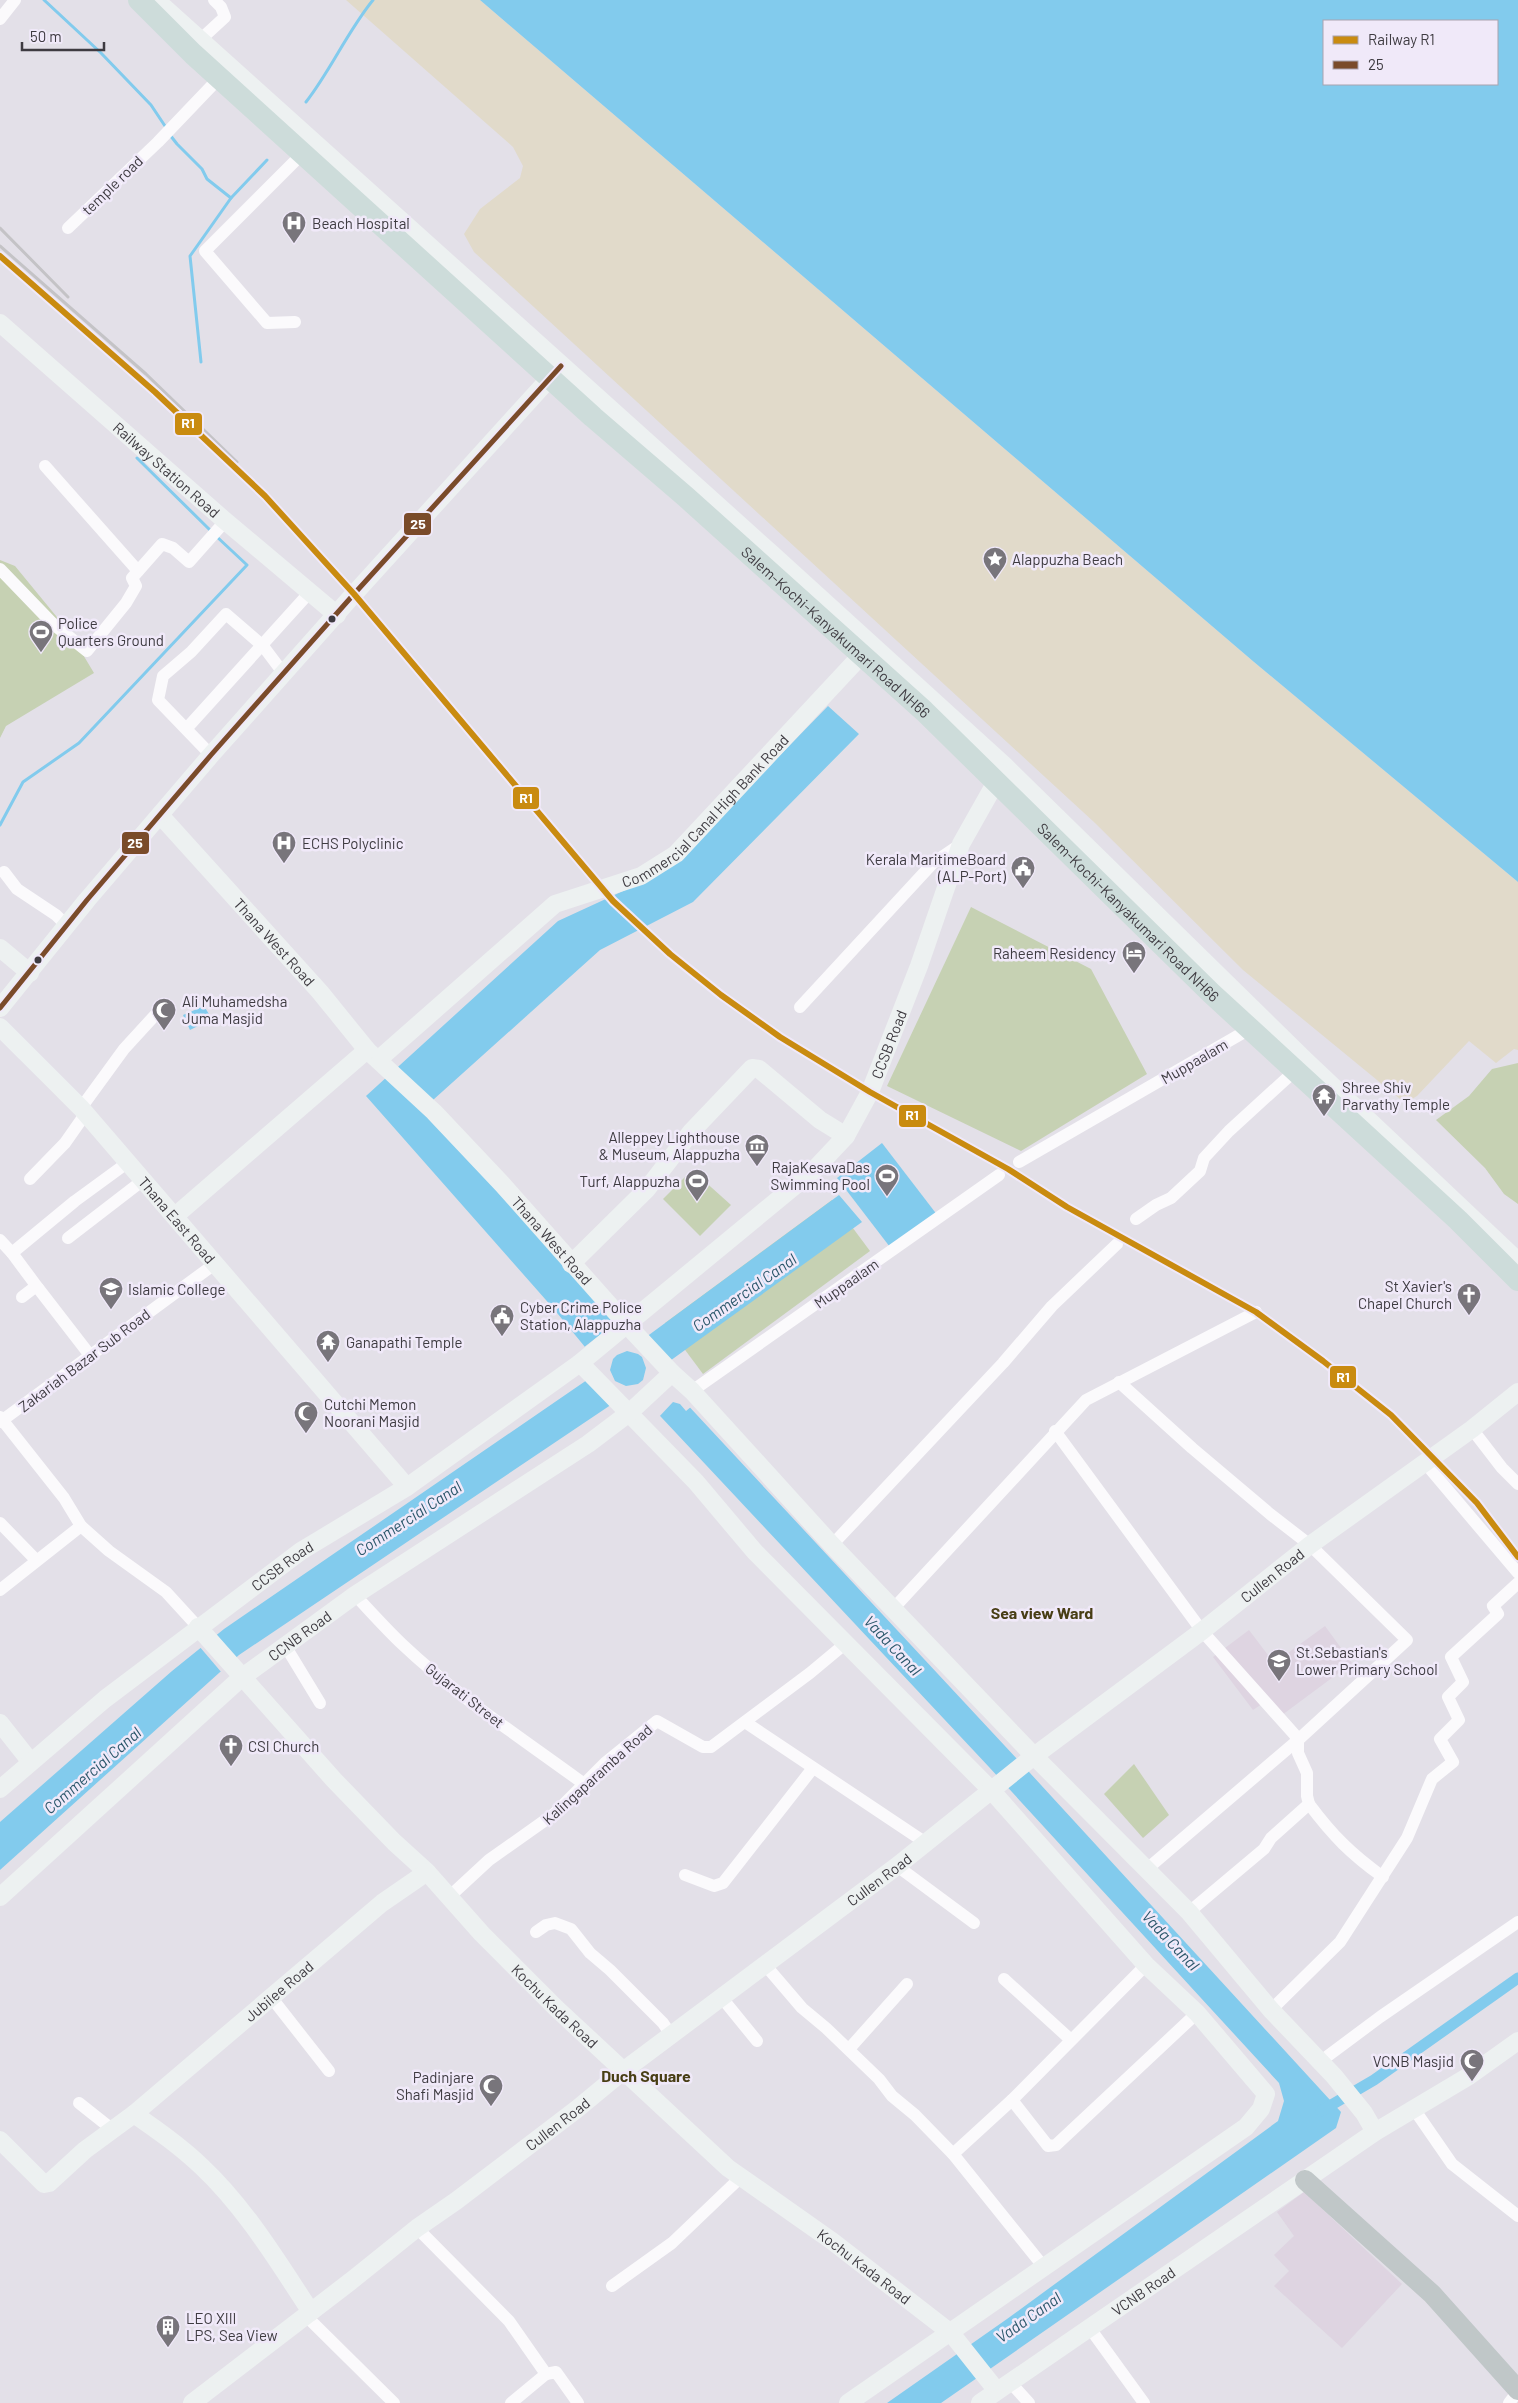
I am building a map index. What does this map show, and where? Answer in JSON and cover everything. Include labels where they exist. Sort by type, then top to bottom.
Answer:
[{"type":"highway","name":"Salem-Kochi-Kanyakumari Road NH66","points":[[139,0],[193,54],[593,417],[686,497],[924,711],[1212,993],[1458,1220],[1518,1280]]},
{"type":"main road","points":[[156,0],[1005,766],[1306,1061],[1518,1261]]},
{"type":"main road","name":"Railway Station Road","points":[[2,329],[222,523],[337,615]]},
{"type":"main road","points":[[0,1008],[211,755],[561,366]]},
{"type":"main road","name":"Commercial Canal High Bank Road","points":[[176,1216],[378,1060],[555,904],[641,876],[676,854],[872,645]]},
{"type":"main road","name":"CCSB Road","points":[[0,1789],[30,1761],[105,1699],[203,1632],[301,1551],[407,1486],[587,1364],[626,1327],[814,1170],[846,1136],[874,1083],[919,966],[960,844],[1005,766]]},
{"type":"main road","name":"Thana West Road","points":[[160,816],[320,992],[378,1060],[434,1112],[502,1184],[626,1327],[642,1341],[668,1373],[692,1391],[832,1545],[1031,1758],[1189,1912],[1271,2010],[1321,2060],[1364,2113],[1376,2132]]},
{"type":"main road","points":[[0,948],[30,973]]},
{"type":"main road","name":"Thana East Road","points":[[0,1027],[83,1111],[142,1181],[176,1216],[407,1486]]},
{"type":"main road","points":[[572,1264],[647,1189],[691,1132],[752,1068],[760,1070],[820,1120],[846,1136]]},
{"type":"main road","points":[[587,1364],[616,1399],[633,1409],[755,1552],[992,1789],[1146,1965],[1197,2013],[1266,2094],[1260,2109],[1246,2127],[1043,2266],[954,2336],[848,2403]]},
{"type":"main road","name":"CCNB Road","points":[[0,1897],[236,1672],[286,1647],[355,1595],[588,1444],[633,1409],[668,1373]]},
{"type":"main road","name":"Cullen Road","points":[[192,2403],[416,2228],[577,2109],[623,2071],[766,1966],[897,1866],[1031,1758],[1202,1631],[1310,1545],[1472,1429],[1518,1392]]},
{"type":"main road","name":"Kochu Kada Road","points":[[203,1632],[236,1672],[334,1780],[394,1842],[427,1872],[538,1990],[623,2071],[740,2178],[832,2241],[954,2336],[1000,2386]]},
{"type":"main road","points":[[0,1723],[30,1761]]},
{"type":"main road","name":"Jubilee Road","points":[[0,2140],[44,2184],[49,2183],[85,2150],[134,2114],[382,1903],[427,1872]]},
{"type":"main road","name":"VCNB Road","points":[[980,2403],[1000,2386],[1376,2132],[1469,2076],[1518,2040]]},
{"type":"main road","points":[[134,2114],[201,2166],[234,2203],[277,2260],[308,2314]]},
{"type":"main road","points":[[1305,2180],[1432,2294],[1518,2390]]},
{"type":"street","points":[[0,19],[15,0]]},
{"type":"street","points":[[200,40],[225,17],[221,7],[214,0]]},
{"type":"street","name":"temple road","points":[[68,228],[169,131],[229,67]]},
{"type":"street","points":[[295,322],[267,323],[205,251],[315,142]]},
{"type":"street","points":[[45,466],[138,571]]},
{"type":"street","points":[[0,569],[53,624],[87,651],[126,603],[136,586],[132,578],[162,544],[173,548],[189,562],[222,523]]},
{"type":"street","points":[[187,728],[310,592]]},
{"type":"street","points":[[211,755],[158,700],[163,676],[191,652],[226,614],[263,646],[284,674]]},
{"type":"street","points":[[800,1007],[933,863],[960,844]]},
{"type":"street","points":[[4,872],[17,889],[56,915],[67,926]]},
{"type":"street","points":[[30,1179],[65,1143],[83,1111],[124,1049],[157,1013]]},
{"type":"street","name":"Muppaalam","points":[[1020,1162],[1264,1020]]},
{"type":"street","points":[[1136,1219],[1156,1205],[1171,1198],[1200,1171],[1204,1158],[1229,1131],[1306,1061]]},
{"type":"street","points":[[12,1253],[76,1201],[128,1163]]},
{"type":"street","name":"Muppaalam","points":[[692,1391],[999,1175]]},
{"type":"street","points":[[68,1238],[142,1181]]},
{"type":"street","points":[[0,1240],[28,1271],[38,1288],[89,1354]]},
{"type":"street","points":[[832,1545],[1003,1363],[1052,1306],[1117,1244]]},
{"type":"street","name":"Zakariah Bazar Sub Road","points":[[1,1419],[216,1263]]},
{"type":"street","points":[[22,1297],[35,1287],[38,1288]]},
{"type":"street","points":[[893,1609],[1055,1431],[1086,1400],[1256,1312]]},
{"type":"street","points":[[1119,1382],[1192,1448],[1310,1545],[1407,1640],[1298,1740],[1147,1869]]},
{"type":"street","points":[[1,1419],[64,1498],[81,1526],[109,1551],[166,1592],[203,1632]]},
{"type":"street","points":[[1472,1429],[1502,1468],[1518,1484]]},
{"type":"street","points":[[1055,1431],[1202,1631],[1298,1740],[1298,1753],[1307,1773],[1308,1800],[1326,1827],[1353,1856],[1383,1877]]},
{"type":"street","points":[[1425,1463],[1518,1573]]},
{"type":"street","points":[[0,1524],[36,1560]]},
{"type":"street","points":[[0,1590],[81,1526]]},
{"type":"street","points":[[1271,2010],[1340,1942],[1407,1838],[1432,1779],[1453,1762],[1440,1739],[1460,1720],[1448,1697],[1463,1682],[1451,1657],[1498,1614],[1493,1606],[1518,1583]]},
{"type":"street","name":"Gujarati Street","points":[[355,1595],[403,1645],[485,1712],[584,1784]]},
{"type":"street","name":"Kalingaparamba Road","points":[[449,1897],[489,1860],[554,1814],[633,1738],[657,1721],[707,1748],[711,1747],[810,1674],[846,1642]]},
{"type":"street","points":[[286,1647],[320,1704]]},
{"type":"street","points":[[745,1722],[926,1843]]},
{"type":"street","points":[[685,1875],[714,1886],[723,1883],[813,1768]]},
{"type":"street","points":[[1189,1912],[1264,1848],[1271,1838],[1308,1800]]},
{"type":"street","points":[[897,1866],[974,1923]]},
{"type":"street","points":[[1321,2060],[1518,1922]]},
{"type":"street","points":[[536,1932],[546,1925],[555,1923],[571,1929],[590,1953],[610,1970],[663,2023],[671,2035]]},
{"type":"street","points":[[953,2154],[1012,2100],[1146,1965]]},
{"type":"street","points":[[766,1966],[802,2008],[849,2049],[879,2079],[892,2096],[916,2115],[953,2154],[1043,2266]]},
{"type":"street","points":[[1004,1979],[1071,2040]]},
{"type":"street","points":[[849,2049],[907,1984]]},
{"type":"street","points":[[271,1997],[329,2071]]},
{"type":"street","points":[[722,1998],[757,2041]]},
{"type":"street","points":[[1012,2100],[1048,2146],[1056,2145],[1197,2013]]},
{"type":"street","points":[[79,2103],[113,2130]]},
{"type":"street","points":[[1414,2109],[1452,2164],[1518,2216]]},
{"type":"street","points":[[612,2286],[672,2243],[740,2178]]},
{"type":"street","points":[[416,2228],[509,2321],[546,2374]]},
{"type":"street","points":[[308,2314],[394,2403]]},
{"type":"street","points":[[1089,2327],[1144,2403]]},
{"type":"street","points":[[511,2403],[526,2398],[546,2374],[556,2372],[578,2403]]},
{"type":"street","points":[[1000,2386],[1029,2403]]},
{"type":"street","points":[[1509,2403],[1518,2390]]},
{"type":"shaded area","name":"St.Sebastian's Lower Primary School","points":[[1325,1626],[1352,1663],[1278,1718],[1265,1702],[1253,1710],[1213,1657],[1249,1630],[1274,1663]]},
{"type":"shaded area","points":[[1304,2192],[1402,2284],[1342,2348],[1274,2286],[1289,2271],[1274,2255],[1294,2236],[1277,2212]]},
{"type":"green space","name":"Police Quarters Ground","points":[[0,560],[15,566],[70,633],[94,673],[6,726],[0,738]]},
{"type":"green space","points":[[971,907],[1091,969],[1147,1074],[1021,1151],[887,1086]]},
{"type":"green space","points":[[1518,1063],[1518,1204],[1504,1194],[1485,1168],[1436,1120],[1469,1096],[1492,1069]]},
{"type":"green space","name":"Turf, Alappuzha","points":[[692,1170],[731,1205],[700,1236],[663,1199]]},
{"type":"green space","points":[[832,1200],[870,1251],[703,1374],[665,1323]]},
{"type":"green space","points":[[1134,1764],[1169,1815],[1143,1838],[1104,1794]]},
{"type":"sand","name":"Alappuzha Beach","points":[[346,0],[480,0],[1254,662],[1518,882],[1518,1050],[1514,1049],[1496,1063],[1469,1041],[1417,1096],[1405,1103],[1243,970],[1095,823],[474,252],[464,234],[480,209],[520,178],[523,166],[513,147]]},
{"type":"water","points":[[480,0],[1518,0],[1518,882],[1254,662]]},
{"type":"water","points":[[828,706],[859,734],[693,902],[600,950],[433,1100],[638,1343],[839,1195],[862,1222],[656,1371],[1030,1773],[1341,2112],[1336,2128],[941,2403],[887,2403],[1007,2319],[1278,2121],[1284,2101],[1279,2083],[989,1767],[647,1402],[633,1390],[239,1655],[0,1870],[0,1822],[172,1671],[224,1629],[603,1369],[553,1308],[366,1096],[558,921],[660,874],[677,861]]},
{"type":"water","points":[[204,1006],[212,1019],[190,1030],[183,1015]]},
{"type":"water","name":"RajaKesavaDas Swimming Pool","points":[[882,1143],[938,1216],[893,1251],[837,1178]]},
{"type":"pier","points":[[617,1316],[639,1340],[647,1334],[672,1362],[660,1371],[692,1406],[686,1411],[680,1404],[673,1402],[658,1418],[633,1393],[613,1407],[585,1378],[599,1368],[583,1348],[614,1324],[612,1321]],"holes":[[[627,1351],[642,1357],[646,1368],[643,1380],[638,1384],[626,1386],[615,1381],[610,1370],[613,1359]]]},
{"type":"pier","points":[[215,1633],[238,1660],[222,1673],[199,1646]]},
{"type":"waterway","points":[[44,0],[101,53],[151,105],[167,129]]},
{"type":"waterway","points":[[306,102],[373,0]]},
{"type":"waterway","points":[[170,135],[202,169],[207,179],[231,198]]},
{"type":"waterway","points":[[201,362],[190,256],[231,198],[267,160]]},
{"type":"waterway","points":[[137,458],[212,532]]},
{"type":"waterway","points":[[0,825],[23,782],[79,743],[247,565],[216,536]]},
{"type":"waterway","points":[[1321,2111],[1374,2080],[1518,1978]]},
{"type":"railway","points":[[0,228],[68,297]]},
{"type":"railway","points":[[0,246],[146,374],[237,462]]},
{"type":"rail line","name":"R1","points":[[0,256],[155,392],[265,496],[354,594],[613,901],[670,954],[721,995],[780,1037],[870,1092],[1008,1169],[1067,1207],[1256,1312],[1323,1361],[1391,1415],[1477,1503],[1518,1557]]},
{"type":"transit line","name":"25","points":[[0,1008],[87,900],[211,755],[561,366]]},
{"type":"place","name":"Beach Hospital","points":[[294,244]]},
{"type":"place","name":"Alappuzha Beach","points":[[995,580]]},
{"type":"place","name":"Police Quarters Ground","points":[[41,653]]},
{"type":"place","name":"ECHS Polyclinic","points":[[284,864]]},
{"type":"place","name":"Kerala MaritimeBoard (ALP-Port)","points":[[1023,889]]},
{"type":"place","name":"Raheem Residency","points":[[1134,974]]},
{"type":"place","name":"Ali Muhamedsha Juma Masjid","points":[[164,1031]]},
{"type":"place","name":"Shree Shiv Parvathy Temple","points":[[1324,1117]]},
{"type":"place","name":"Alleppey Lighthouse & Museum, Alappuzha","points":[[757,1167]]},
{"type":"place","name":"RajaKesavaDas Swimming Pool","points":[[887,1197]]},
{"type":"place","name":"Turf, Alappuzha","points":[[697,1202]]},
{"type":"place","name":"Islamic College","points":[[111,1310]]},
{"type":"place","name":"St Xavier's Chapel Church","points":[[1469,1316]]},
{"type":"place","name":"Cyber Crime Police Station, Alappuzha","points":[[502,1337]]},
{"type":"place","name":"Ganapathi Temple","points":[[328,1363]]},
{"type":"place","name":"Cutchi Memon Noorani Masjid","points":[[306,1434]]},
{"type":"place","name":"St.Sebastian's Lower Primary School","points":[[1279,1682]]},
{"type":"place","name":"CSI Church","points":[[231,1767]]},
{"type":"place","name":"VCNB Masjid","points":[[1472,2082]]},
{"type":"place","name":"Padinjare Shafi Masjid","points":[[491,2107]]},
{"type":"place","name":"LEO XIII LPS, Sea View","points":[[168,2348]]},
{"type":"district","name":"Sea view Ward","points":[[1042,1612]]},
{"type":"district","name":"Duch Square","points":[[646,2075]]},
{"type":"water label","name":"Commercial Canal","points":[[744,1292]]},
{"type":"water label","name":"Commercial Canal","points":[[408,1518]]},
{"type":"water label","name":"Vada Canal","points":[[893,1645]]},
{"type":"water label","name":"Commercial Canal","points":[[92,1770]]},
{"type":"water label","name":"Vada Canal","points":[[1171,1940]]},
{"type":"water label","name":"Vada Canal","points":[[1028,2317]]}]
